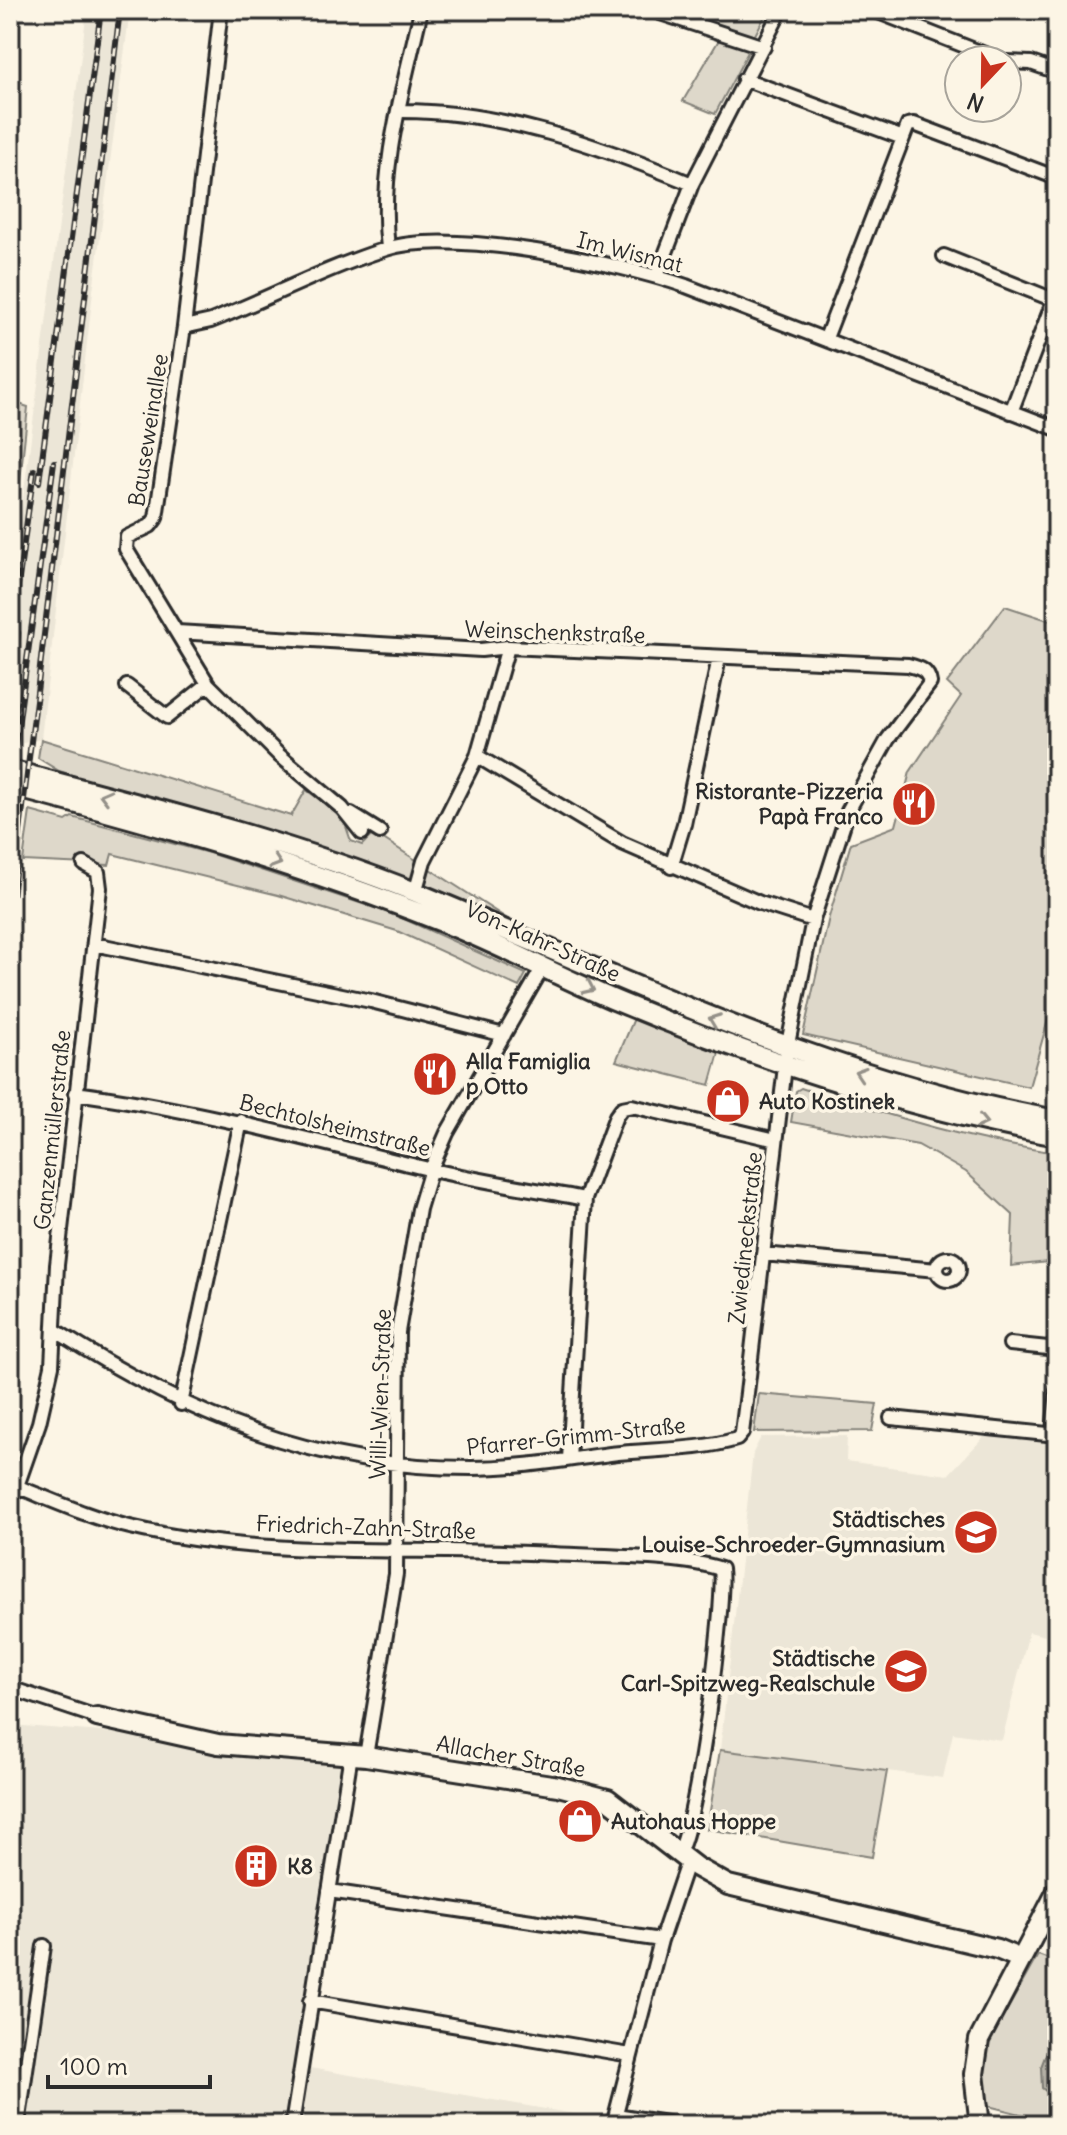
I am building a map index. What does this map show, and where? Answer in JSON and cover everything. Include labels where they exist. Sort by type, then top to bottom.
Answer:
[{"type":"main road","name":"Von-Kahr-Straße","points":[[10,770],[208,823],[415,893],[659,998],[786,1057],[1057,1120]]},
{"type":"main road","name":"Von-Kahr-Straße","points":[[10,786],[202,837],[353,887],[621,1003],[786,1057],[907,1103],[1057,1136]]},
{"type":"main road","name":"Allacher Straße","points":[[97,1717],[218,1744],[359,1755],[558,1786],[608,1799],[711,1878],[748,1891],[997,1949],[1021,1959]]},
{"type":"main road","points":[[980,2125],[974,2074],[976,2047],[1057,1891]]},
{"type":"street","name":"Bauseweinallee","points":[[221,10],[184,327],[156,518],[150,526],[131,533],[126,542],[146,587],[208,684],[268,744],[342,808],[380,832]]},
{"type":"street","points":[[388,248],[385,225],[390,161],[421,10]]},
{"type":"street","points":[[651,10],[764,47]]},
{"type":"street","points":[[657,276],[692,184],[781,10]]},
{"type":"street","points":[[873,10],[959,44]]},
{"type":"street","points":[[1023,63],[1057,72]]},
{"type":"street","points":[[744,79],[903,138]]},
{"type":"street","points":[[399,111],[455,114],[534,130],[635,160],[692,184]]},
{"type":"street","points":[[826,338],[908,125],[914,124],[1057,178]]},
{"type":"street","name":"Im Wismat","points":[[184,327],[211,321],[388,248],[437,242],[540,252],[657,276],[826,338],[1057,429]]},
{"type":"street","points":[[944,256],[1056,296],[1011,412]]},
{"type":"street","name":"Weinschenkstraße","points":[[177,632],[481,650],[508,647],[908,665],[922,668],[929,676]]},
{"type":"street","points":[[415,893],[424,861],[477,756],[508,647]]},
{"type":"street","points":[[671,867],[684,824],[719,658]]},
{"type":"street","name":"Zwiedineckstraße","points":[[742,1433],[786,1057],[813,920],[848,811],[888,739],[930,683],[929,676]]},
{"type":"street","points":[[127,686],[167,717],[208,684]]},
{"type":"street","points":[[477,756],[622,843],[671,867],[760,903],[813,920]]},
{"type":"street","name":"Bauseweinallee","points":[[342,808],[362,833]]},
{"type":"street","name":"Ganzenmüllerstraße","points":[[10,1506],[46,1397],[56,1331],[57,1265],[94,944],[98,872],[84,864]]},
{"type":"street","points":[[94,944],[371,1001],[504,1035]]},
{"type":"street","name":"Willi-Wien-Straße","points":[[292,2125],[329,1891],[359,1755],[397,1548],[398,1332],[410,1252],[431,1169],[543,967]]},
{"type":"street","name":"Bechtolsheimstraße","points":[[75,1093],[158,1104],[241,1121],[431,1169],[585,1199]]},
{"type":"street","points":[[569,1459],[585,1199],[622,1108],[632,1106],[776,1140]]},
{"type":"street","points":[[181,1404],[241,1121]]},
{"type":"street","points":[[763,1254],[937,1270]]},
{"type":"street","name":"Pfarrer-Grimm-Straße","points":[[56,1331],[181,1404],[241,1428],[329,1455],[396,1466],[481,1468],[726,1442],[737,1439],[742,1433]]},
{"type":"street","points":[[1010,1344],[1057,1349]]},
{"type":"street","points":[[891,1418],[1055,1434],[1057,1390]]},
{"type":"street","name":"Friedrich-Zahn-Straße","points":[[16,1486],[85,1513],[169,1535],[268,1546],[606,1557],[721,1569],[705,1735],[684,1856]]},
{"type":"street","name":"Allacher Straße","points":[[10,1688],[97,1717]]},
{"type":"street","points":[[679,2125],[614,2120],[684,1856]]},
{"type":"street","points":[[329,1891],[661,1940]]},
{"type":"street","points":[[18,2125],[44,1946]]},
{"type":"street","points":[[310,2001],[630,2055]]},
{"type":"shaded area","points":[[87,10],[130,10],[93,291],[41,739],[10,746],[10,598]]},
{"type":"shaded area","points":[[705,10],[768,10],[754,37],[702,19]]},
{"type":"shaded area","points":[[720,38],[749,50],[715,114],[683,101]]},
{"type":"shaded area","points":[[10,401],[28,407],[17,509],[10,508]]},
{"type":"shaded area","points":[[1005,606],[1057,623],[1057,988],[1029,1087],[803,1035],[829,917],[851,843],[896,826],[910,772],[961,696],[947,683]]},
{"type":"shaded area","points":[[41,739],[291,816],[306,790],[342,815],[351,841],[362,845],[374,833],[520,927],[358,862],[59,771],[38,758]]},
{"type":"shaded area","points":[[30,811],[66,821],[72,817],[209,853],[393,914],[526,974],[519,987],[397,931],[278,895],[112,854],[109,865],[23,861]]},
{"type":"shaded area","points":[[635,1016],[720,1049],[710,1085],[616,1061]]},
{"type":"shaded area","points":[[801,1088],[960,1134],[1057,1153],[1057,1261],[1011,1266],[1013,1215],[966,1172],[918,1145],[791,1122],[796,1091]]},
{"type":"shaded area","points":[[759,1394],[877,1404],[872,1431],[754,1432]]},
{"type":"shaded area","points":[[987,1434],[1057,1444],[1057,1639],[1029,1632],[1002,1740],[953,1733],[943,1778],[720,1750],[753,1453],[761,1437],[847,1436],[846,1461],[948,1475]]},
{"type":"shaded area","points":[[10,1725],[355,1751],[310,2068],[603,2119],[601,2125],[10,2125]]},
{"type":"shaded area","points":[[720,1750],[887,1771],[872,1857],[707,1829]]},
{"type":"shaded area","points":[[1038,1955],[1057,1962],[1057,2123],[988,2106],[984,2078],[988,2044]]},
{"type":"shaded area","points":[[1057,2025],[1057,2071],[1054,2079],[1057,2100],[1042,2088],[1041,2067]]},
{"type":"railway","points":[[39,482],[101,10]]},
{"type":"railway","points":[[10,914],[120,10]]},
{"type":"railway","points":[[10,785],[54,462]]},
{"type":"railway","points":[[10,643],[34,470]]},
{"type":"railway","points":[[10,693],[18,633]]},
{"type":"place","name":"Ristorante-Pizzeria Papà Franco","points":[[914,804]]},
{"type":"place","name":"Alla Famiglia p Otto","points":[[435,1074]]},
{"type":"place","name":"Auto Kostinek","points":[[728,1101]]},
{"type":"place","name":"Städtisches Louise-Schroeder-Gymnasium","points":[[976,1532]]},
{"type":"place","name":"Städtische Carl-Spitzweg-Realschule","points":[[906,1671]]},
{"type":"place","name":"Autohaus Hoppe","points":[[580,1821]]},
{"type":"place","name":"K8","points":[[256,1866]]}]
